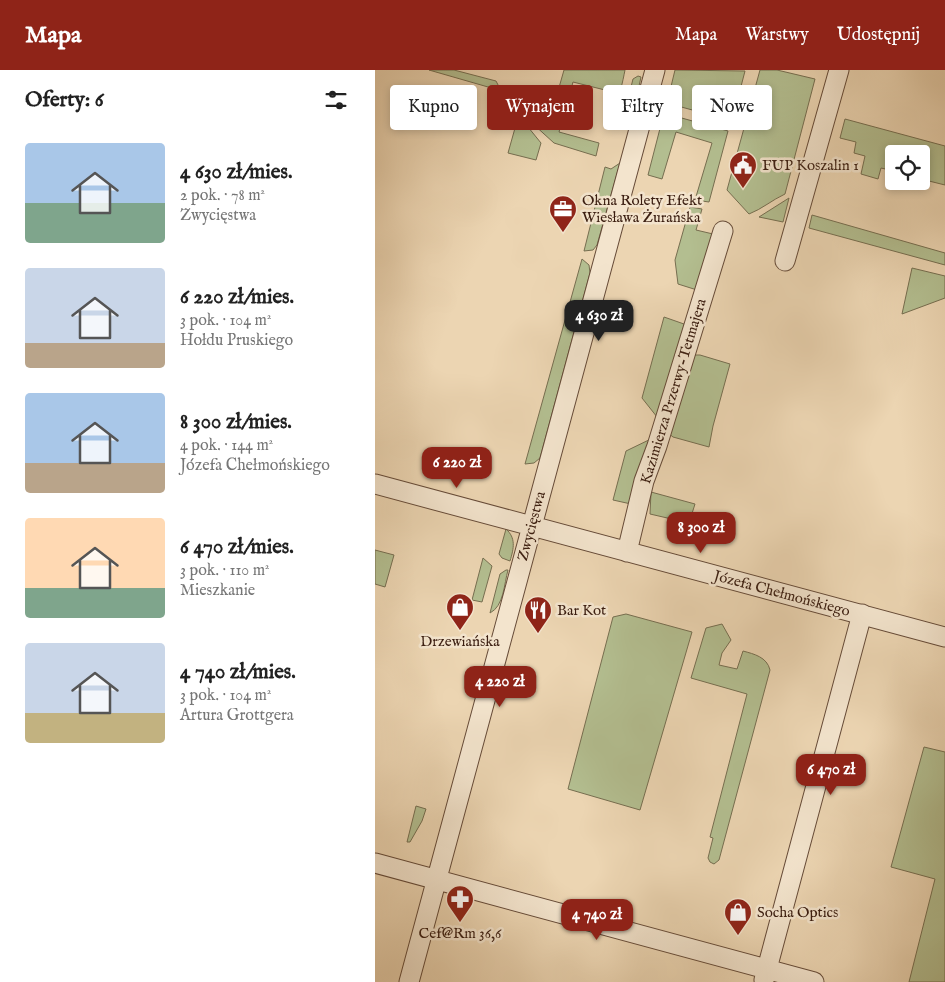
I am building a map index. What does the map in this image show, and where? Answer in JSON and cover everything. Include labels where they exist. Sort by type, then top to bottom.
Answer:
[{"type":"street","name":"Zwycięstwa","points":[[409,982],[655,70]]},
{"type":"street","points":[[785,261],[839,70]]},
{"type":"street","name":"Kazimierza Przerwy-Tetmajera","points":[[627,552],[644,481],[657,446],[723,231]]},
{"type":"street","name":"Józefa Chełmońskiego","points":[[375,484],[945,637]]},
{"type":"street","points":[[765,976],[862,614]]},
{"type":"street","points":[[375,863],[765,976],[814,982]]},
{"type":"green space","points":[[429,70],[454,70],[496,81],[498,85],[487,85],[487,87]]},
{"type":"green space","points":[[564,70],[625,70],[622,85],[603,85],[603,90],[593,87],[593,85],[573,82],[572,85],[560,85]]},
{"type":"green space","points":[[675,70],[745,71],[741,85],[692,85],[692,110],[682,107],[682,85],[671,85]]},
{"type":"green space","points":[[760,70],[777,70],[815,79],[785,194],[749,214],[727,190],[744,130],[772,130],[772,85],[756,85]]},
{"type":"green space","points":[[638,76],[641,77],[639,85],[632,85],[633,79]]},
{"type":"green space","points":[[682,118],[692,121],[692,130],[728,131],[709,202],[695,200],[712,143],[676,132],[662,179],[648,175],[660,130],[682,130]]},
{"type":"green space","points":[[845,119],[945,146],[945,185],[930,181],[930,145],[885,145],[885,169],[881,168],[878,179],[861,174],[865,156],[854,153],[856,142],[840,138]]},
{"type":"green space","points":[[514,130],[530,130],[541,143],[536,160],[508,153]]},
{"type":"green space","points":[[540,130],[560,130],[559,132],[599,143],[596,156],[554,143]]},
{"type":"green space","points":[[620,163],[597,245],[593,250],[584,251],[605,167],[611,169]]},
{"type":"green space","points":[[789,198],[783,222],[759,217]]},
{"type":"green space","points":[[690,207],[702,209],[696,230],[713,234],[697,290],[678,284],[675,260]]},
{"type":"green space","points":[[812,215],[945,253],[945,265],[809,228]]},
{"type":"green space","points":[[582,259],[589,265],[590,273],[540,458],[534,463],[525,464]]},
{"type":"green space","points":[[912,268],[945,276],[945,298],[902,314]]},
{"type":"green space","points":[[664,317],[684,324],[686,332],[661,422],[642,398]]},
{"type":"green space","points":[[694,355],[730,364],[709,447],[673,437],[668,433]]},
{"type":"green space","points":[[655,437],[631,504],[613,500],[626,451]]},
{"type":"green space","points":[[651,492],[695,504],[689,523],[650,514]]},
{"type":"green space","points":[[506,529],[513,540],[510,561],[502,558],[499,554]]},
{"type":"green space","points":[[375,550],[394,555],[385,587],[375,584]]},
{"type":"green space","points":[[483,558],[492,566],[482,602],[472,600]]},
{"type":"green space","points":[[508,570],[501,600],[495,610],[490,613],[500,574]]},
{"type":"green space","points":[[626,614],[692,632],[640,810],[568,789],[613,617]]},
{"type":"green space","points":[[722,624],[731,640],[722,653],[719,665],[737,669],[743,651],[763,659],[770,670],[719,860],[714,864],[708,858],[713,838],[710,837],[747,694],[691,678],[706,628]]},
{"type":"green space","points":[[924,747],[945,752],[945,982],[909,982],[935,879],[891,867]]},
{"type":"green space","points":[[416,806],[426,809],[422,821],[410,842],[407,842]]},
{"type":"place","name":"FUP Koszalin 1","points":[[743,189]]},
{"type":"place","name":"Okna Rolety Efekt Wiesława Żurańska","points":[[563,233]]},
{"type":"place","name":"Drzewiańska","points":[[460,631]]},
{"type":"place","name":"Bar Kot","points":[[538,634]]},
{"type":"place","name":"Cef@Rm 36,6","points":[[460,923]]},
{"type":"place","name":"Socha Optics","points":[[738,936]]}]
